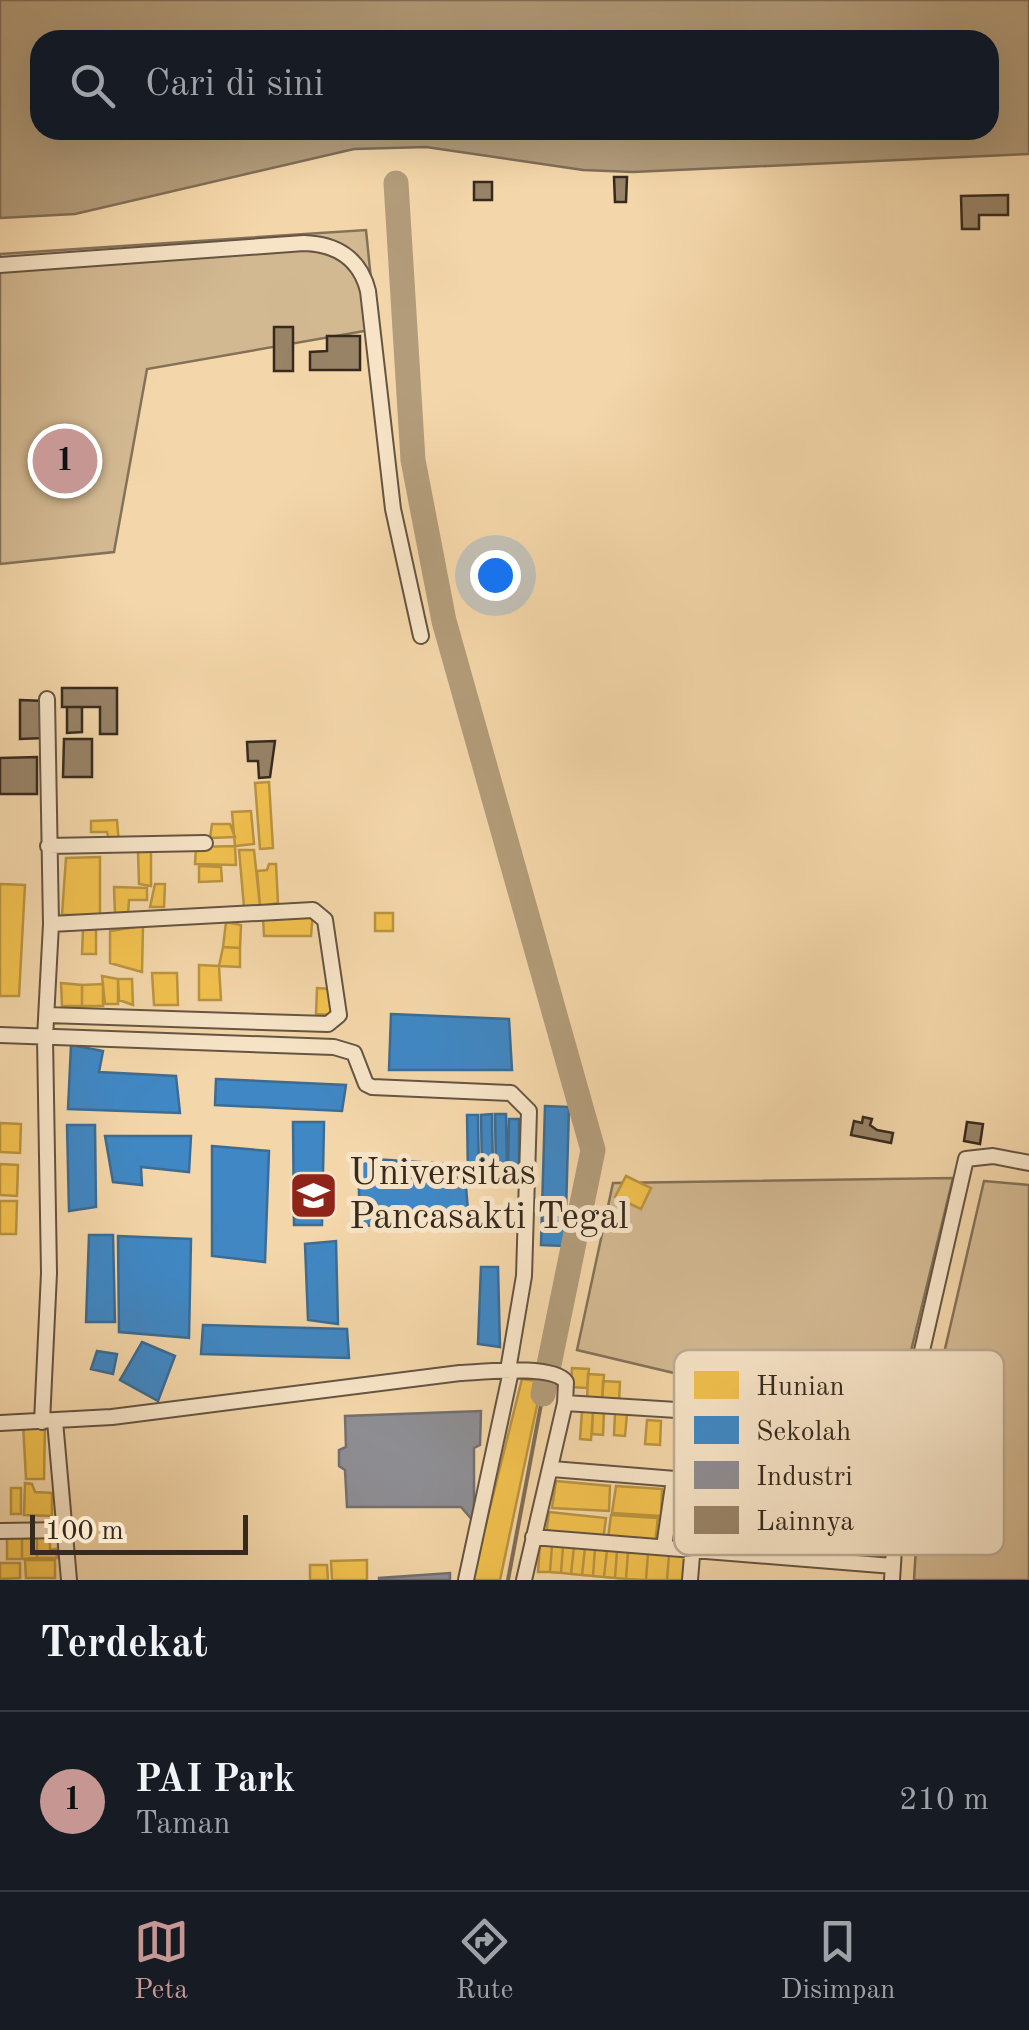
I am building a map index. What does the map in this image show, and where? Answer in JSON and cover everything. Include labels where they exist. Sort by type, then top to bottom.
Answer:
[{"type":"street","points":[[0,265],[304,243],[326,244],[346,254],[361,270],[368,292],[393,509],[420,636]]},
{"type":"street","points":[[47,699],[52,924],[46,1038],[49,1422],[68,1530],[69,1580]]},
{"type":"street","points":[[48,846],[205,843]]},
{"type":"street","points":[[47,1015],[328,1024],[339,1016],[325,920],[313,910],[52,924]]},
{"type":"street","points":[[0,1035],[334,1047],[354,1053],[366,1084],[372,1087],[511,1093],[521,1098],[529,1111],[524,1276],[510,1371],[466,1580]]},
{"type":"street","points":[[922,1350],[966,1159],[993,1156],[1029,1163]]},
{"type":"street","points":[[0,1423],[49,1422],[400,1379],[510,1371],[558,1375],[566,1382],[565,1402],[524,1580]]},
{"type":"street","points":[[565,1402],[674,1407]]},
{"type":"street","points":[[552,1469],[674,1479],[664,1547]]},
{"type":"street","points":[[0,1531],[68,1530]]},
{"type":"street","points":[[533,1536],[674,1548]]},
{"type":"street","points":[[690,1580],[694,1555]]},
{"type":"street","points":[[776,1555],[832,1559],[892,1573]]},
{"type":"street","points":[[832,1555],[832,1559]]},
{"type":"shaded area","points":[[0,0],[1029,0],[1029,154],[633,172],[583,170],[426,147],[354,149],[75,214],[0,218]]},
{"type":"shaded area","points":[[366,230],[376,329],[147,369],[114,552],[0,564],[0,254]]},
{"type":"shaded area","points":[[953,1178],[911,1350],[674,1350],[674,1373],[577,1350],[613,1183]]},
{"type":"shaded area","points":[[984,1181],[1029,1185],[1029,1580],[914,1580],[916,1555],[1004,1555],[1004,1350],[945,1350]]},
{"type":"building: Hunian","points":[[269,782],[273,848],[260,849],[255,783]]},
{"type":"building: Hunian","points":[[251,811],[254,844],[235,846],[232,812]]},
{"type":"building: Hunian","points":[[117,820],[119,844],[110,845],[107,832],[91,832],[91,821]]},
{"type":"building: Hunian","points":[[212,824],[230,824],[235,837],[210,838]]},
{"type":"building: Hunian","points":[[235,846],[236,865],[195,864],[196,847]]},
{"type":"building: Hunian","points":[[239,850],[254,850],[260,906],[244,907]]},
{"type":"building: Hunian","points":[[138,852],[151,852],[151,886],[139,884]]},
{"type":"building: Hunian","points":[[100,857],[100,915],[62,915],[66,858]]},
{"type":"building: Hunian","points":[[269,864],[276,864],[278,903],[260,906],[257,871],[267,870]]},
{"type":"building: Hunian","points":[[199,866],[221,867],[222,881],[199,882]]},
{"type":"building: Hunian","points":[[0,884],[25,885],[19,996],[0,996]]},
{"type":"building: Hunian","points":[[155,884],[165,884],[164,907],[150,907]]},
{"type":"building: Hunian","points":[[114,887],[147,888],[147,900],[129,900],[128,914],[115,914]]},
{"type":"building: Hunian","points":[[313,911],[311,936],[264,936],[263,918]]},
{"type":"building: Hunian","points":[[375,913],[393,913],[393,931],[375,931]]},
{"type":"building: Hunian","points":[[226,922],[241,925],[240,948],[223,947]]},
{"type":"building: Hunian","points":[[143,926],[142,972],[110,963],[110,931]]},
{"type":"building: Hunian","points":[[83,929],[96,929],[96,954],[82,954]]},
{"type":"building: Hunian","points":[[223,947],[240,948],[240,967],[219,966]]},
{"type":"building: Hunian","points":[[199,965],[219,966],[221,1000],[199,1000]]},
{"type":"building: Hunian","points":[[152,973],[177,973],[178,1005],[154,1005]]},
{"type":"building: Hunian","points":[[102,976],[118,979],[118,1004],[105,1004]]},
{"type":"building: Hunian","points":[[118,979],[132,979],[133,1005],[119,1000]]},
{"type":"building: Hunian","points":[[61,983],[82,985],[82,1006],[62,1006]]},
{"type":"building: Hunian","points":[[103,984],[103,1006],[82,1006],[82,985]]},
{"type":"building: Hunian","points":[[317,988],[330,989],[332,1015],[316,1014]]},
{"type":"building: Hunian","points":[[0,1123],[21,1124],[20,1153],[0,1152]]},
{"type":"building: Hunian","points":[[0,1164],[18,1165],[17,1196],[0,1195]]},
{"type":"building: Hunian","points":[[626,1176],[651,1188],[641,1209],[615,1197]]},
{"type":"building: Hunian","points":[[0,1201],[17,1201],[16,1234],[0,1234]]},
{"type":"building: Hunian","points":[[572,1368],[589,1369],[587,1388],[571,1387]]},
{"type":"building: Hunian","points":[[588,1374],[604,1375],[602,1402],[587,1401]]},
{"type":"building: Hunian","points":[[522,1379],[542,1382],[500,1580],[472,1580]]},
{"type":"building: Hunian","points":[[603,1381],[620,1382],[619,1403],[602,1402]]},
{"type":"building: Hunian","points":[[582,1411],[593,1411],[591,1440],[580,1439]]},
{"type":"building: Hunian","points":[[593,1411],[604,1412],[603,1435],[592,1434]]},
{"type":"building: Hunian","points":[[615,1413],[627,1414],[625,1436],[614,1435]]},
{"type":"building: Hunian","points":[[647,1420],[661,1421],[660,1445],[645,1444]]},
{"type":"building: Hunian","points":[[23,1423],[45,1424],[44,1479],[26,1479]]},
{"type":"building: Hunian","points":[[556,1481],[610,1486],[609,1511],[552,1508]]},
{"type":"building: Hunian","points":[[25,1483],[32,1484],[35,1492],[52,1493],[52,1516],[24,1515]]},
{"type":"building: Hunian","points":[[616,1486],[662,1489],[661,1516],[612,1513]]},
{"type":"building: Hunian","points":[[11,1488],[21,1488],[21,1514],[11,1514]]},
{"type":"building: Hunian","points":[[549,1512],[606,1518],[603,1541],[546,1535]]},
{"type":"building: Hunian","points":[[611,1515],[658,1518],[655,1543],[608,1538]]},
{"type":"building: Hunian","points":[[37,1535],[50,1535],[50,1550],[56,1549],[57,1558],[37,1558]]},
{"type":"building: Hunian","points":[[37,1535],[37,1558],[22,1559],[22,1536]]},
{"type":"building: Hunian","points":[[7,1536],[22,1536],[22,1559],[7,1559]]},
{"type":"building: Hunian","points":[[540,1544],[552,1545],[550,1572],[538,1572]]},
{"type":"building: Hunian","points":[[552,1545],[563,1546],[561,1573],[550,1572]]},
{"type":"building: Hunian","points":[[563,1546],[574,1547],[571,1574],[561,1573]]},
{"type":"building: Hunian","points":[[574,1547],[585,1548],[582,1575],[571,1574]]},
{"type":"building: Hunian","points":[[585,1548],[595,1549],[593,1576],[582,1575]]},
{"type":"building: Hunian","points":[[595,1549],[607,1550],[604,1577],[593,1576]]},
{"type":"building: Hunian","points":[[607,1550],[617,1551],[615,1578],[604,1577]]},
{"type":"building: Hunian","points":[[617,1551],[628,1552],[626,1579],[615,1578]]},
{"type":"building: Hunian","points":[[628,1552],[648,1553],[646,1580],[626,1579]]},
{"type":"building: Hunian","points":[[648,1553],[669,1555],[667,1580],[646,1580]]},
{"type":"building: Hunian","points":[[669,1555],[688,1557],[686,1580],[667,1580]]},
{"type":"building: Hunian","points":[[25,1560],[55,1560],[55,1578],[26,1578]]},
{"type":"building: Hunian","points":[[367,1560],[367,1580],[332,1580],[331,1561]]},
{"type":"building: Hunian","points":[[0,1563],[20,1563],[20,1578],[0,1579]]},
{"type":"building: Hunian","points":[[310,1565],[327,1565],[328,1580],[310,1580]]},
{"type":"building: Sekolah","points":[[391,1014],[509,1019],[512,1070],[389,1070]]},
{"type":"building: Sekolah","points":[[71,1045],[103,1051],[99,1072],[176,1076],[180,1113],[68,1109]]},
{"type":"building: Sekolah","points":[[216,1079],[346,1085],[342,1111],[215,1105]]},
{"type":"building: Sekolah","points":[[545,1106],[569,1107],[565,1246],[541,1245]]},
{"type":"building: Sekolah","points":[[492,1114],[493,1173],[482,1173],[481,1115]]},
{"type":"building: Sekolah","points":[[495,1114],[506,1114],[507,1172],[496,1173]]},
{"type":"building: Sekolah","points":[[467,1115],[478,1115],[479,1173],[468,1173]]},
{"type":"building: Sekolah","points":[[509,1119],[519,1119],[519,1167],[508,1167]]},
{"type":"building: Sekolah","name":"Universitas Pancasakti Tegal","points":[[293,1122],[324,1122],[322,1225],[294,1225]]},
{"type":"building: Sekolah","points":[[67,1125],[95,1125],[96,1207],[69,1211]]},
{"type":"building: Sekolah","points":[[105,1136],[191,1136],[189,1172],[141,1167],[142,1185],[113,1182]]},
{"type":"building: Sekolah","points":[[212,1146],[269,1151],[265,1262],[212,1256]]},
{"type":"building: Sekolah","points":[[358,1158],[464,1165],[469,1221],[360,1226]]},
{"type":"building: Sekolah","points":[[89,1235],[113,1235],[115,1322],[86,1322]]},
{"type":"building: Sekolah","points":[[118,1236],[191,1239],[189,1338],[119,1332]]},
{"type":"building: Sekolah","points":[[336,1241],[338,1324],[308,1320],[305,1244]]},
{"type":"building: Sekolah","points":[[481,1267],[498,1267],[500,1347],[478,1344]]},
{"type":"building: Sekolah","points":[[203,1325],[347,1329],[349,1358],[201,1354]]},
{"type":"building: Sekolah","points":[[142,1342],[175,1356],[158,1401],[120,1380]]},
{"type":"building: Sekolah","points":[[97,1351],[117,1354],[113,1374],[91,1369]]},
{"type":"building: Industri","points":[[481,1411],[480,1445],[474,1448],[474,1522],[461,1507],[347,1507],[345,1470],[339,1466],[339,1450],[346,1447],[345,1416]]},
{"type":"building: Industri","points":[[450,1573],[450,1580],[379,1580],[379,1578]]},
{"type":"building: Lainnya","points":[[614,177],[627,177],[626,202],[615,202]]},
{"type":"building: Lainnya","points":[[474,182],[492,182],[492,200],[474,200]]},
{"type":"building: Lainnya","points":[[1008,195],[1008,215],[979,215],[979,229],[962,229],[961,196]]},
{"type":"building: Lainnya","points":[[274,327],[293,327],[293,371],[274,371]]},
{"type":"building: Lainnya","points":[[327,336],[360,336],[360,370],[310,370],[310,352],[327,351]]},
{"type":"building: Lainnya","points":[[62,688],[117,688],[117,734],[100,734],[100,707],[62,707]]},
{"type":"building: Lainnya","points":[[20,700],[45,701],[44,738],[20,739]]},
{"type":"building: Lainnya","points":[[67,707],[82,707],[82,732],[67,733]]},
{"type":"building: Lainnya","points":[[64,739],[92,739],[92,777],[63,777]]},
{"type":"building: Lainnya","points":[[275,741],[270,777],[259,778],[258,761],[248,761],[247,742]]},
{"type":"building: Lainnya","points":[[37,757],[37,794],[0,794],[0,758]]},
{"type":"building: Lainnya","points":[[863,1117],[872,1119],[870,1125],[877,1130],[893,1133],[891,1143],[851,1135],[854,1121],[862,1123]]},
{"type":"building: Lainnya","points":[[967,1122],[983,1124],[980,1144],[964,1141]]},
{"type":"waterway","points":[[396,183],[413,460],[444,621],[593,1150],[543,1394]]},
{"type":"waterway","points":[[508,1580],[543,1394]]},
{"type":"place","name":"PAI Park","points":[[65,461]]},
{"type":"place","name":"Universitas Pancasakti Tegal","points":[[314,1196]]}]
